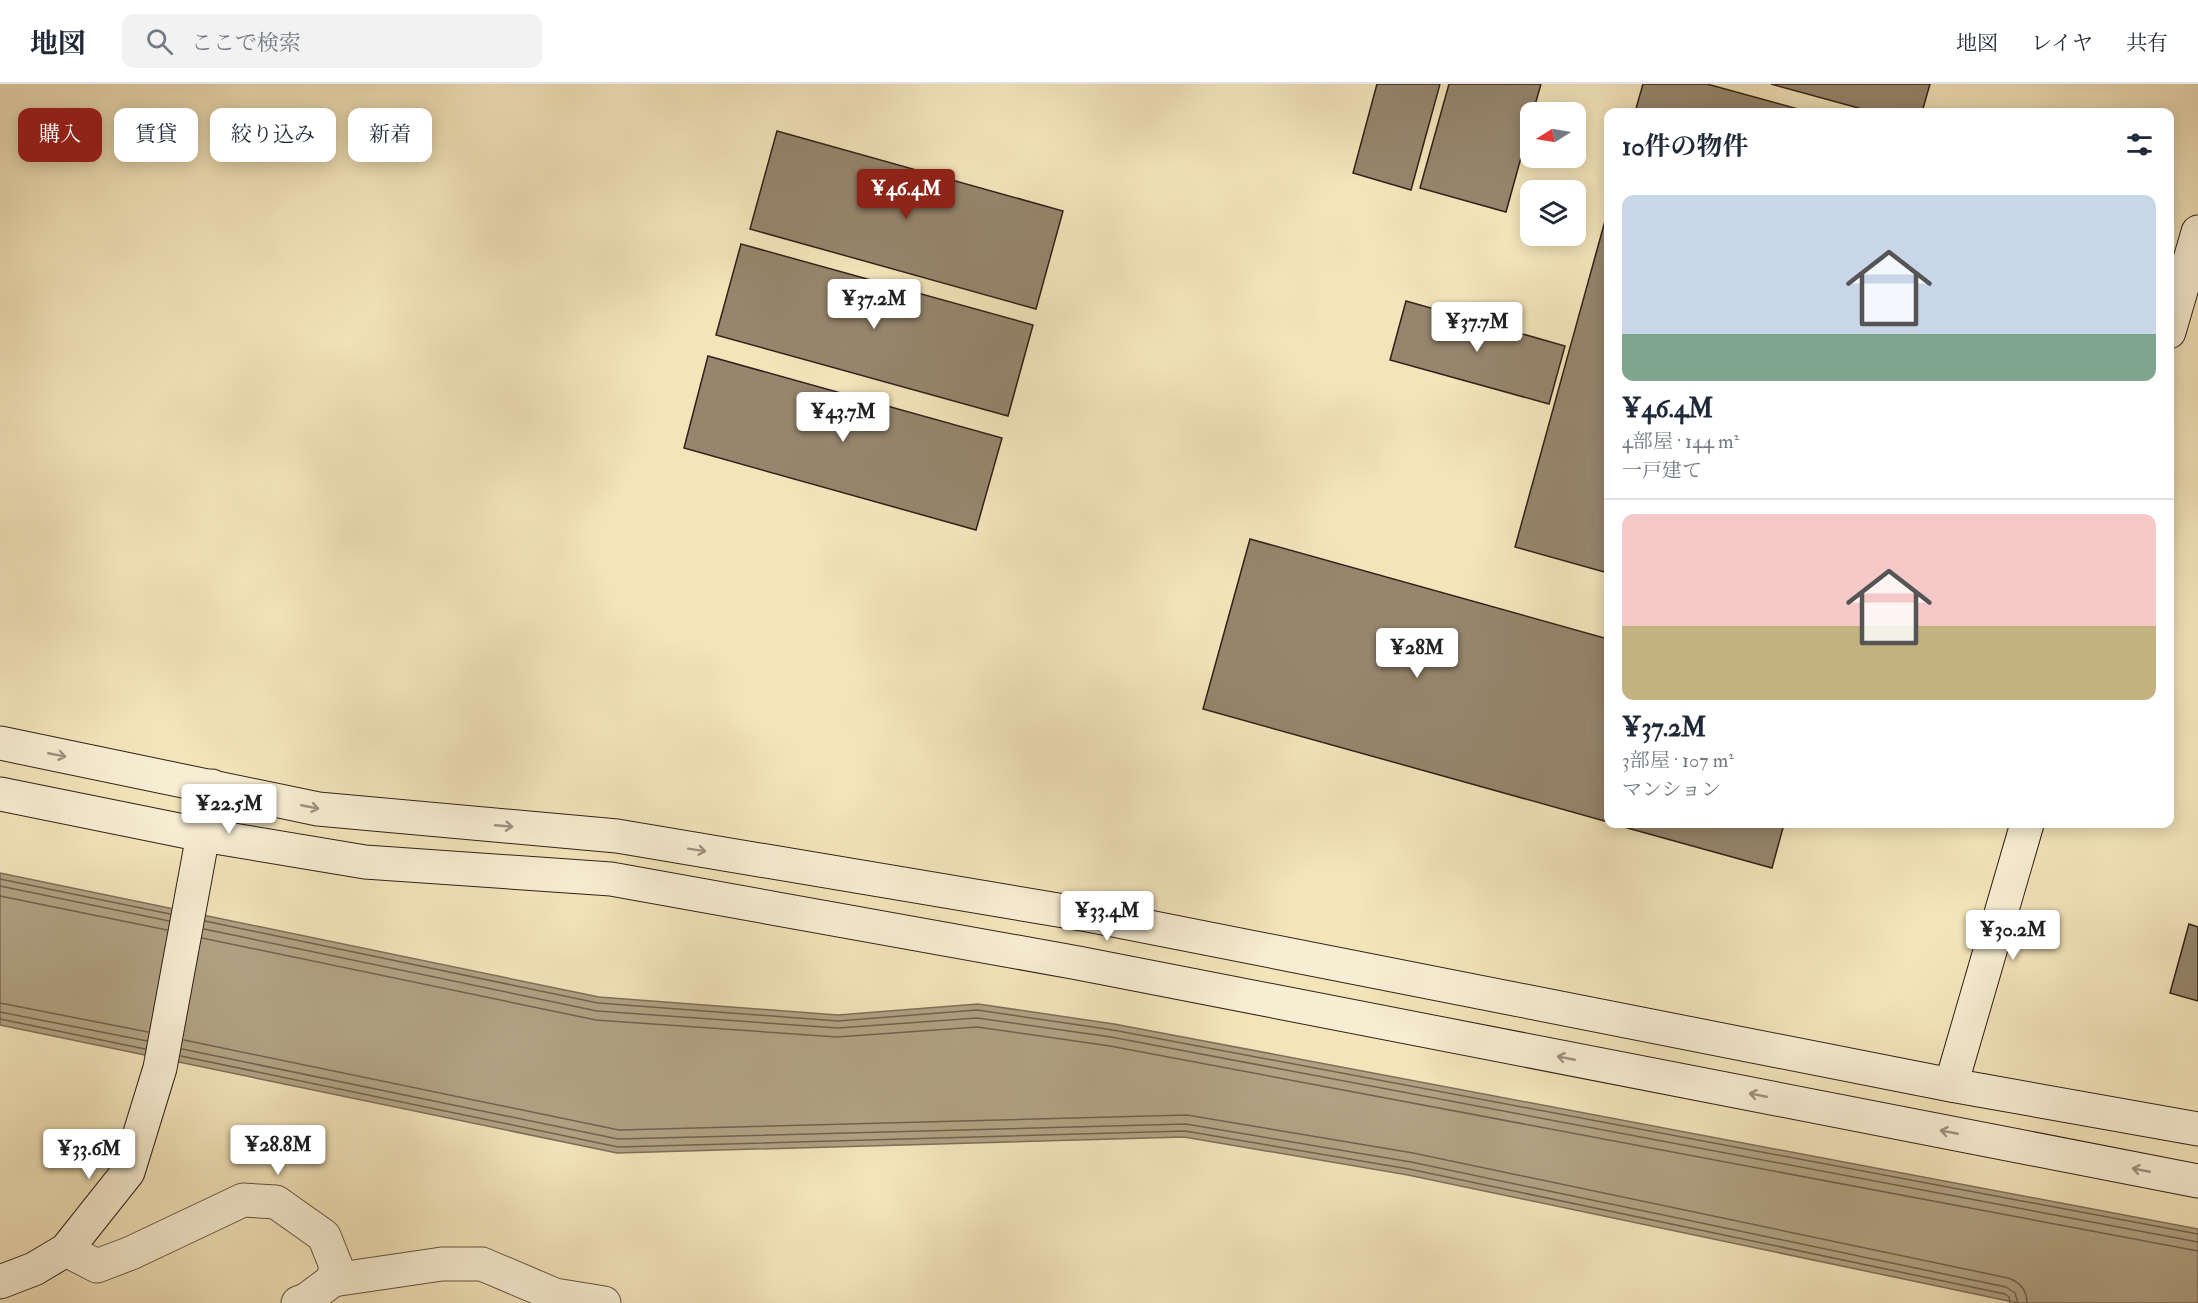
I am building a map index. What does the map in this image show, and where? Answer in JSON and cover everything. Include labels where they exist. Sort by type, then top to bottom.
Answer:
[{"type":"street","points":[[2174,315],[2198,232]]},
{"type":"street","points":[[0,743],[318,809],[617,836],[1088,915],[1951,1085],[2198,1130]]},
{"type":"street","points":[[0,1282],[34,1269],[66,1250],[128,1172],[160,1068],[212,786]]},
{"type":"street","points":[[0,794],[203,835],[365,862],[611,879],[1078,963],[2198,1181]]},
{"type":"street","points":[[1951,1085],[2025,828]]},
{"type":"street","points":[[66,1250],[97,1266],[131,1253],[243,1200],[276,1202],[324,1236],[336,1266],[333,1280]]},
{"type":"street","points":[[298,1303],[306,1300],[333,1280],[442,1264],[482,1264],[555,1295],[604,1303]]},
{"type":"water","points":[[0,873],[599,997],[838,1015],[978,1004],[1114,1024],[2198,1229],[2198,1303],[2018,1303],[1408,1175],[1184,1137],[617,1153],[0,1025]]},
{"type":"building","points":[[1377,84],[1440,84],[1411,190],[1353,173]]},
{"type":"building","points":[[1449,84],[1541,84],[1536,102],[1520,102],[1520,161],[1506,212],[1420,188]]},
{"type":"building","points":[[1643,84],[1707,84],[1794,108],[1636,108]]},
{"type":"building","points":[[1771,84],[1930,84],[1923,108],[1858,108]]},
{"type":"building","points":[[777,131],[1063,211],[1036,309],[750,229]]},
{"type":"building","points":[[1604,224],[1604,572],[1515,547]]},
{"type":"building","points":[[741,244],[1033,325],[1008,416],[716,335]]},
{"type":"building","points":[[1406,301],[1565,346],[1549,404],[1390,360]]},
{"type":"building","points":[[708,356],[1002,438],[976,530],[684,448]]},
{"type":"building","points":[[1250,539],[1604,638],[1604,821],[1203,709]]},
{"type":"building","points":[[1627,828],[1783,828],[1772,868]]},
{"type":"building","points":[[2189,924],[2198,927],[2198,1001],[2170,993]]}]
